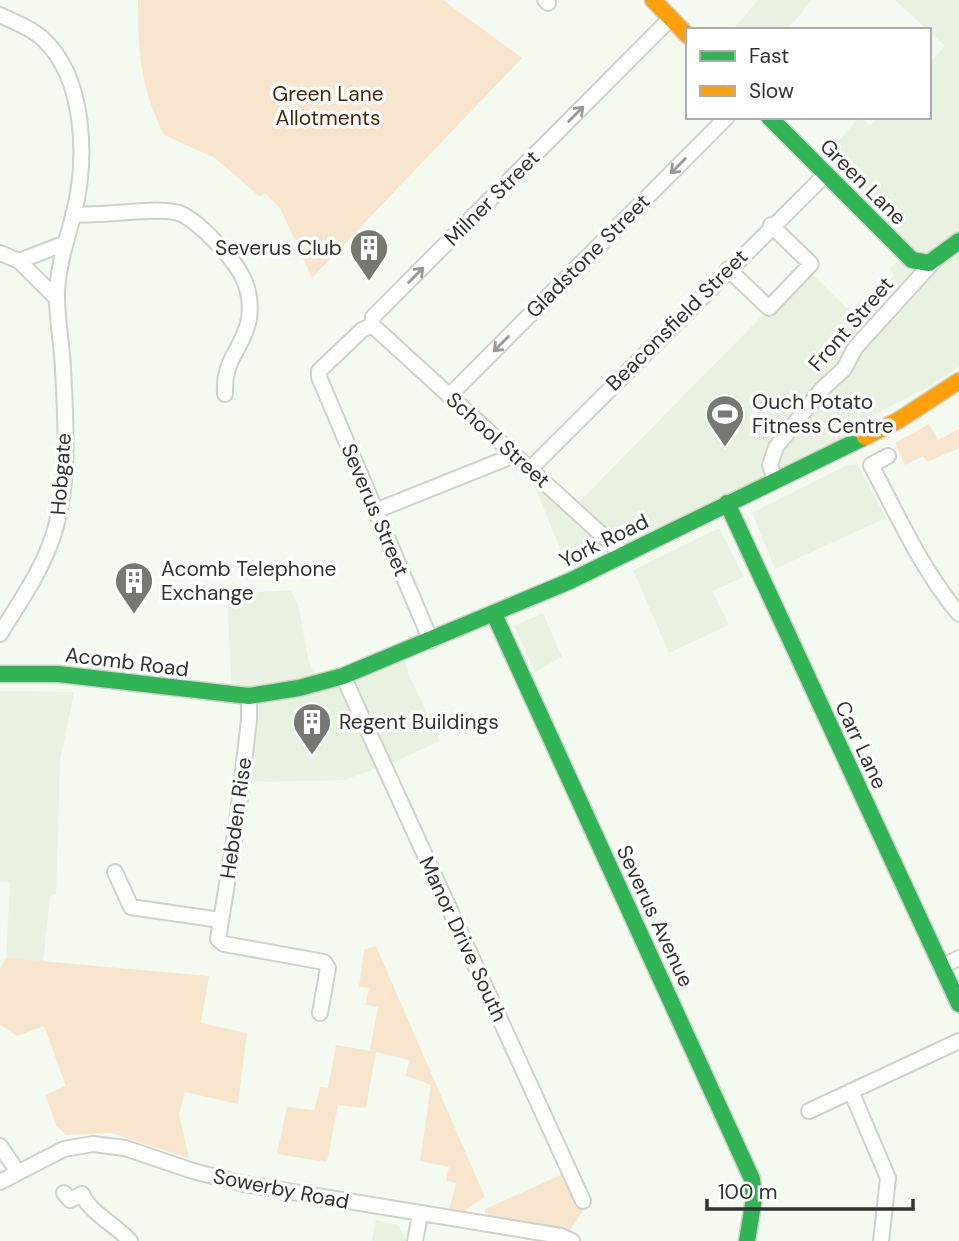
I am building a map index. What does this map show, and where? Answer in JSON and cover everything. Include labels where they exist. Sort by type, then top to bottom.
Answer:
[{"type":"street","points":[[653,0],[686,34]]},
{"type":"street","name":"Hobgate","points":[[0,15],[41,37],[66,72],[76,108],[81,144],[74,214],[62,244],[57,299],[64,393],[61,502],[49,547],[0,635]]},
{"type":"street","name":"Milner Street","points":[[319,377],[319,372],[362,330],[372,325],[373,317],[670,19]]},
{"type":"street","name":"Gladstone Street","points":[[449,396],[725,119]]},
{"type":"street","name":"Green Lane","points":[[771,119],[907,256],[925,264],[934,261]]},
{"type":"street","name":"Beaconsfield Street","points":[[530,469],[771,225],[826,174]]},
{"type":"street","points":[[74,214],[103,216],[177,212],[196,223],[239,270],[248,292],[249,318],[225,370],[225,394]]},
{"type":"street","points":[[728,269],[769,308],[811,264],[771,225]]},
{"type":"street","name":"Front Street","points":[[775,480],[771,465],[776,447],[821,390],[844,369],[863,338],[934,261],[959,241]]},
{"type":"street","points":[[19,261],[62,244]]},
{"type":"street","points":[[0,253],[19,261],[57,299]]},
{"type":"street","name":"School Street","points":[[372,325],[624,555]]},
{"type":"street","name":"Severus Street","points":[[319,377],[431,642]]},
{"type":"street","name":"York Road","points":[[249,696],[299,688],[343,676],[431,642],[624,555],[915,411],[959,382]]},
{"type":"street","points":[[375,511],[515,455]]},
{"type":"street","points":[[888,456],[871,465],[930,574],[959,614]]},
{"type":"street","name":"Carr Lane","points":[[727,503],[959,1004]]},
{"type":"street","name":"Severus Avenue","points":[[494,614],[752,1179],[754,1198],[747,1241]]},
{"type":"street","name":"Acomb Road","points":[[0,674],[58,674],[249,696]]},
{"type":"street","name":"Manor Drive South","points":[[343,676],[583,1201]]},
{"type":"street","name":"Hebden Rise","points":[[249,696],[239,812],[218,939],[224,944],[324,962],[328,968],[320,1013]]},
{"type":"street","points":[[115,872],[131,906],[220,920]]},
{"type":"street","points":[[941,967],[959,958]]},
{"type":"street","points":[[809,1111],[959,1041]]},
{"type":"street","points":[[851,1091],[888,1178],[881,1241]]},
{"type":"street","name":"Sowerby Road","points":[[0,1182],[64,1149],[93,1144],[125,1148],[193,1171],[244,1184],[420,1215],[561,1236],[572,1241]]},
{"type":"street","points":[[0,1146],[18,1172]]},
{"type":"street","points":[[64,1193],[70,1200],[82,1194],[86,1204],[103,1215],[130,1241]]},
{"type":"street","points":[[415,1241],[420,1215]]},
{"type":"shaded area","points":[[758,0],[812,0],[789,28],[734,28]]},
{"type":"shaded area","points":[[895,0],[959,0],[959,367],[932,385],[876,414],[842,438],[613,550],[568,568],[535,487],[539,486],[570,511],[764,314],[775,312],[790,298],[787,295],[798,282],[803,286],[813,275],[849,310],[865,298],[869,301],[894,275],[890,268],[912,247],[824,156],[858,119],[870,126],[876,119],[931,119],[931,61],[945,46],[931,33],[931,28],[925,28]]},
{"type":"shaded area","points":[[857,464],[886,518],[775,569],[752,513],[847,465]]},
{"type":"shaded area","points":[[719,528],[744,577],[712,591],[729,625],[669,653],[633,570]]},
{"type":"shaded area","points":[[291,590],[299,607],[308,659],[318,683],[403,653],[408,673],[440,741],[344,780],[242,780],[249,696],[232,696],[227,594]]},
{"type":"shaded area","points":[[543,613],[562,657],[535,672],[514,626]]},
{"type":"shaded area","points":[[0,691],[74,692],[60,761],[56,895],[50,896],[43,964],[6,958],[10,883],[0,882]]},
{"type":"shaded area","points":[[376,1220],[398,1225],[407,1241],[372,1241]]},
{"type":"green space","name":"Green Lane Allotments","points":[[138,0],[443,0],[522,58],[312,278],[280,208],[265,193],[260,197],[215,158],[164,135],[145,85]]},
{"type":"green space","points":[[929,424],[938,440],[959,429],[959,448],[927,462],[923,456],[905,465],[895,443]]},
{"type":"green space","points":[[376,946],[485,1197],[464,1211],[449,1210],[456,1183],[446,1181],[449,1167],[420,1161],[431,1085],[406,1076],[409,1060],[376,1052],[366,1108],[338,1105],[327,1162],[277,1154],[287,1107],[314,1110],[320,1087],[328,1088],[336,1045],[372,1051],[370,1049],[378,1007],[365,1005],[369,988],[359,987],[364,950]]},
{"type":"green space","points":[[6,958],[209,976],[201,1023],[247,1033],[238,1104],[185,1092],[179,1114],[189,1158],[111,1133],[66,1135],[56,1125],[45,1095],[66,1086],[44,1026],[17,1036],[0,1025],[0,969]]},
{"type":"green space","points":[[565,1173],[583,1211],[569,1232],[485,1216],[485,1209]]},
{"type":"traffic: fast","points":[[771,119],[912,260],[929,263],[959,241]]},
{"type":"traffic: fast","points":[[0,674],[58,674],[249,696],[299,688],[343,676],[570,581],[865,437]]},
{"type":"traffic: fast","points":[[727,503],[959,1004]]},
{"type":"traffic: fast","points":[[494,614],[752,1179],[754,1198],[747,1241]]},
{"type":"traffic: slow","points":[[653,0],[686,34]]},
{"type":"traffic: slow","points":[[865,437],[899,420],[959,381]]},
{"type":"place","name":"Severus Club","points":[[369,282]]},
{"type":"place","name":"Ouch Potato Fitness Centre","points":[[725,448]]},
{"type":"place","name":"Acomb Telephone Exchange","points":[[134,615]]},
{"type":"place","name":"Regent Buildings","points":[[312,756]]}]
